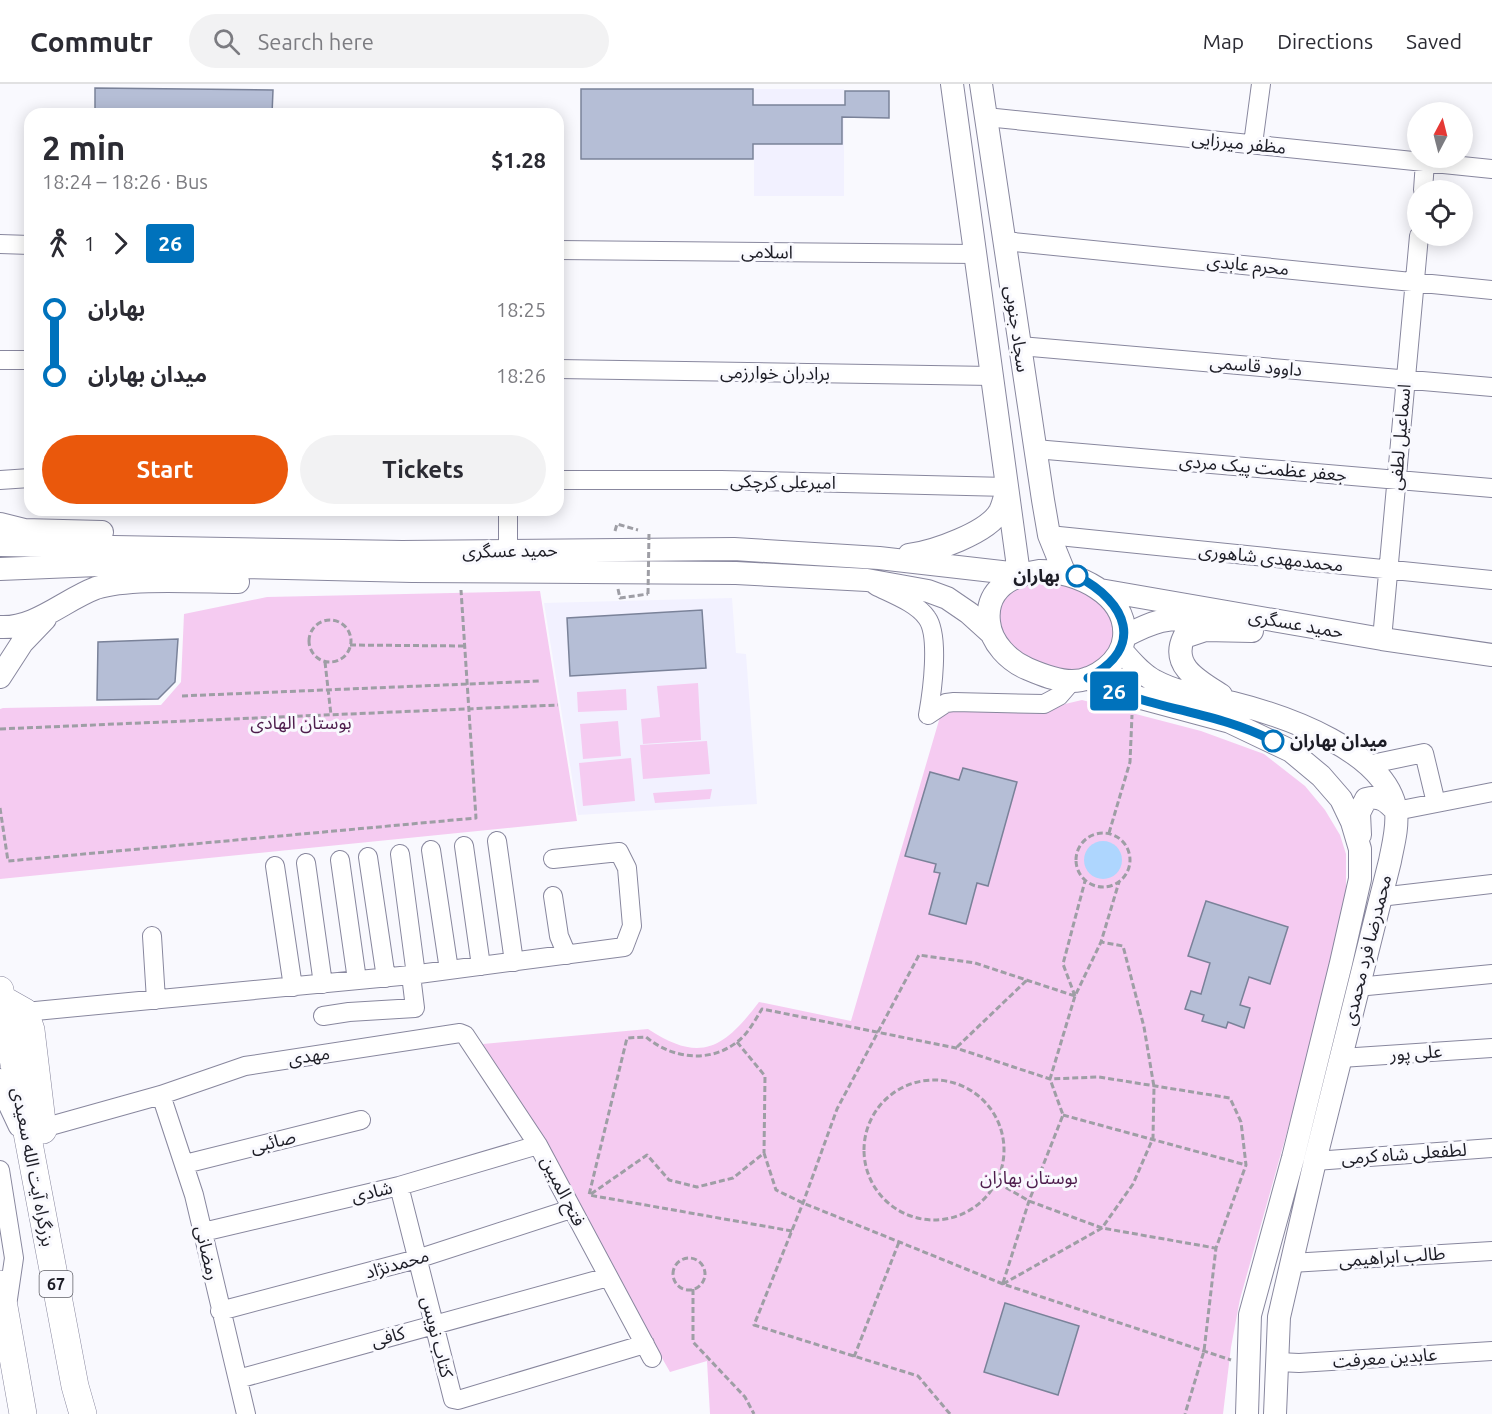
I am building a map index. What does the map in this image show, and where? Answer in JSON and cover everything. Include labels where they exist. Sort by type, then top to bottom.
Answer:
[{"type":"highway","points":[[9,1000],[31,1030],[42,1128],[59,1221],[56,1240],[49,1250]]},
{"type":"highway","name":"بزرگراه آیت الله سعیدی","points":[[9,1000],[30,1154],[83,1414]]},
{"type":"highway","points":[[0,1284],[23,1414]]},
{"type":"main road","name":"سجاد جنوبی","points":[[952,84],[1019,574]]},
{"type":"main road","name":"سجاد جنوبی","points":[[981,84],[1049,535],[1064,572]]},
{"type":"main road","points":[[879,558],[922,554],[969,535],[999,512],[1007,487]]},
{"type":"main road","points":[[0,524],[35,530],[401,538],[502,551]]},
{"type":"main road","name":"حمید عسگری","points":[[0,546],[402,552],[734,549],[879,558],[1019,574]]},
{"type":"main road","name":"حمید عسگری","points":[[0,569],[122,564],[517,572],[736,573],[867,580],[928,591],[947,598],[969,613],[990,632]]},
{"type":"main road","points":[[1040,571],[1064,572],[1077,576],[1100,590],[1111,601],[1118,613],[1123,643],[1113,661],[1080,679],[1045,677],[1019,666],[1002,651],[990,632],[988,617],[992,597],[1005,582],[1019,574],[1040,571]]},
{"type":"main road","points":[[0,627],[30,622],[97,588],[129,583],[402,581],[517,572]]},
{"type":"main road","name":"حمید عسگری","points":[[1100,590],[1382,639],[1492,655]]},
{"type":"main road","points":[[0,677],[21,643],[57,607]]},
{"type":"main road","name":"حمید عسگری","points":[[1123,643],[1146,625],[1169,618],[1492,668]]},
{"type":"main road","points":[[1235,704],[1194,677],[1184,666],[1180,654],[1181,644],[1184,637],[1205,630],[1252,631]]},
{"type":"main road","name":"محمدرضا فرد محمدی","points":[[1123,643],[1138,668],[1162,684],[1183,692],[1235,704],[1314,732],[1367,765],[1380,776],[1390,791],[1396,811],[1392,852],[1357,987],[1279,1317],[1275,1414]]},
{"type":"main road","name":"محمدرضا فرد محمدی","points":[[1080,679],[1133,697],[1230,722],[1291,751],[1321,776],[1341,800],[1352,822],[1360,849],[1360,879],[1341,963],[1293,1158],[1250,1315],[1247,1414]]},
{"type":"main road","points":[[1360,849],[1359,813],[1366,799],[1382,798],[1396,811]]},
{"type":"street","points":[[1253,144],[1261,84]]},
{"type":"street","name":"مظفر میرزایی","points":[[986,117],[1407,160]]},
{"type":"street","name":"مظفر میرزایی","points":[[1473,167],[1492,169]]},
{"type":"street","name":"محرم عابدی","points":[[1004,241],[1492,290]]},
{"type":"street","points":[[0,244],[24,245]]},
{"type":"street","name":"اسماعیل لطفی","points":[[1382,639],[1418,246]]},
{"type":"street","name":"اسلامی","points":[[564,250],[975,254]]},
{"type":"street","name":"داوود قاسمی","points":[[1020,346],[1492,387]]},
{"type":"street","points":[[0,360],[24,360]]},
{"type":"street","name":"برادران خوارزمی","points":[[564,369],[992,376]]},
{"type":"street","name":"جعفر عظمت پیک مردی","points":[[1035,449],[1492,488]]},
{"type":"street","points":[[0,480],[24,478]]},
{"type":"street","name":"امیرعلی کرچکی","points":[[564,480],[721,480],[1007,487]]},
{"type":"street","points":[[502,551],[507,516]]},
{"type":"street","name":"محمدمهدی شاهوری","points":[[1049,535],[1492,580]]},
{"type":"street","points":[[867,580],[917,609],[926,616],[932,626],[933,656],[928,715],[945,703],[954,702],[1044,704],[1059,696],[1080,679]]},
{"type":"street","points":[[1367,765],[1424,753],[1436,803]]},
{"type":"street","points":[[1396,811],[1492,792]]},
{"type":"street","points":[[497,841],[514,962]]},
{"type":"street","points":[[464,846],[481,966]]},
{"type":"street","points":[[431,849],[449,970]]},
{"type":"street","points":[[9,1000],[156,1000],[413,975],[624,947],[632,926],[627,868],[619,852],[553,859]]},
{"type":"street","points":[[323,1017],[349,1012],[415,1008],[400,854]]},
{"type":"street","points":[[368,857],[386,978]]},
{"type":"street","points":[[340,860],[357,980]]},
{"type":"street","points":[[306,863],[323,984]]},
{"type":"street","points":[[275,866],[293,987]]},
{"type":"street","points":[[1380,897],[1492,884]]},
{"type":"street","points":[[553,896],[559,936],[567,955]]},
{"type":"street","points":[[152,936],[156,1000]]},
{"type":"street","points":[[1357,987],[1492,974]]},
{"type":"street","name":"مهدی","points":[[42,1128],[160,1095],[245,1066],[460,1033]]},
{"type":"street","name":"فتح المبین","points":[[460,1033],[465,1035],[538,1145],[649,1351]]},
{"type":"street","name":"علی پور","points":[[1341,1058],[1492,1048]]},
{"type":"street","points":[[0,1078],[3,1095],[30,1154]]},
{"type":"street","name":"رمضانی","points":[[160,1095],[185,1164],[246,1414]]},
{"type":"street","name":"صائبی","points":[[185,1164],[361,1120]]},
{"type":"street","name":"شادی","points":[[203,1232],[399,1186],[538,1145]]},
{"type":"street","name":"لطفعلی شاه کرمی","points":[[1315,1161],[1492,1148]]},
{"type":"street","points":[[0,1170],[14,1258],[3,1310]]},
{"type":"street","name":"کتاب نویس","points":[[399,1186],[453,1399],[458,1400],[649,1351]]},
{"type":"street","name":"محمدنژاد","points":[[220,1311],[417,1259],[571,1209]]},
{"type":"street","name":"طالب ابراهیمی","points":[[1291,1263],[1492,1251]]},
{"type":"street","name":"کافی","points":[[237,1379],[608,1277]]},
{"type":"street","name":"عابدین معرفت","points":[[1278,1362],[1299,1363],[1492,1351]]},
{"type":"path","points":[[617,525],[649,532],[648,594],[620,598]]},
{"type":"path","points":[[0,808],[8,861],[476,818],[460,576]]},
{"type":"path","points":[[324,621],[338,622],[348,632],[350,645],[344,657],[325,662],[310,649],[310,635],[318,624],[324,621]]},
{"type":"path","points":[[350,645],[465,646]]},
{"type":"path","points":[[325,662],[331,715]]},
{"type":"path","points":[[182,696],[539,681]]},
{"type":"path","points":[[1109,833],[1130,762],[1133,697]]},
{"type":"path","points":[[0,729],[558,705]]},
{"type":"path","points":[[1003,1284],[1029,1201],[1063,1115],[1050,1079],[1076,996],[1101,942],[1119,882],[1129,867],[1130,858],[1124,842],[1109,833],[1091,835],[1078,848],[1076,866],[1086,880],[1102,887],[1119,882]]},
{"type":"path","points":[[1076,996],[1063,964],[1086,880]]},
{"type":"path","points":[[1003,1284],[1102,1228],[1133,1184],[1152,1138],[1154,1087],[1144,1027],[1123,946],[1101,942]]},
{"type":"path","points":[[950,1414],[918,1376],[754,1325],[803,1203],[837,1109],[919,955],[975,963],[1076,996]]},
{"type":"path","points":[[956,1048],[1027,980]]},
{"type":"path","points":[[589,1195],[627,1038],[646,1037],[659,1048],[677,1054],[695,1056],[718,1053],[737,1042],[750,1028],[762,1009],[956,1048],[1050,1079],[1099,1077],[1230,1098],[1241,1122],[1246,1165],[1216,1248],[1204,1351],[1185,1414]]},
{"type":"path","points":[[737,1042],[765,1076],[764,1153],[776,1190],[1003,1284],[1248,1365]]},
{"type":"path","points":[[933,1079],[957,1083],[979,1095],[995,1113],[1004,1136],[1005,1160],[998,1183],[984,1202],[965,1214],[944,1221],[921,1220],[900,1212],[882,1198],[869,1179],[864,1146],[865,1134],[873,1114],[888,1096],[909,1084],[933,1079]]},
{"type":"path","points":[[1063,1115],[1246,1165]]},
{"type":"path","points":[[589,1195],[647,1155],[669,1180],[697,1187],[733,1178],[764,1153]]},
{"type":"path","points":[[998,1183],[1029,1201],[1102,1228],[1216,1248]]},
{"type":"path","points":[[589,1195],[792,1231]]},
{"type":"path","points":[[854,1357],[899,1242]]},
{"type":"path","points":[[685,1258],[695,1260],[703,1267],[702,1282],[693,1289],[684,1288],[674,1278],[676,1264],[685,1258]]},
{"type":"path","points":[[693,1289],[693,1342],[745,1397],[754,1414]]},
{"type":"shaded area","points":[[754,89],[844,89],[844,196],[754,196]]},
{"type":"shaded area","points":[[732,598],[736,653],[746,654],[757,804],[578,815],[544,603]]},
{"type":"green space","points":[[1058,579],[1097,597],[1117,629],[1108,654],[1088,667],[1065,670],[1042,664],[1021,653],[1005,637],[998,619],[1001,601],[1017,584],[1031,580]]},
{"type":"green space","name":"بوستان الهادی","points":[[540,591],[577,821],[0,879],[0,709],[161,705],[181,682],[184,614],[267,597]]},
{"type":"green space","points":[[698,683],[701,740],[643,744],[641,719],[660,717],[657,686]]},
{"type":"green space","points":[[626,689],[627,710],[578,712],[577,692]]},
{"type":"green space","name":"بوستان بهاران","points":[[1082,700],[1201,731],[1264,754],[1305,786],[1325,810],[1340,835],[1346,854],[1346,894],[1329,983],[1240,1299],[1231,1347],[1223,1414],[710,1414],[707,1361],[670,1372],[483,1044],[648,1029],[667,1040],[697,1048],[710,1046],[722,1040],[734,1031],[759,1002],[851,1021],[942,710],[1031,712]]},
{"type":"green space","points":[[618,721],[621,756],[583,759],[580,724]]},
{"type":"green space","points":[[707,741],[710,774],[643,779],[640,745]]},
{"type":"green space","points":[[631,758],[635,801],[583,806],[579,763]]},
{"type":"green space","points":[[712,789],[710,799],[655,803],[653,793]]},
{"type":"water","points":[[1103,841],[1116,847],[1122,860],[1116,873],[1103,879],[1090,873],[1084,860],[1090,847]]},
{"type":"building","points":[[95,88],[273,90],[272,108],[95,108]]},
{"type":"building","points":[[581,89],[753,89],[753,105],[845,105],[845,91],[889,91],[889,118],[842,117],[842,144],[753,144],[753,159],[581,159]]},
{"type":"building","points":[[702,610],[706,668],[570,676],[567,618]]},
{"type":"building","points":[[178,639],[175,682],[158,699],[97,700],[98,642]]},
{"type":"building","points":[[963,768],[1017,782],[988,886],[977,883],[966,924],[929,914],[940,873],[934,872],[936,864],[905,856],[930,772],[959,780]]},
{"type":"building","points":[[1206,901],[1288,927],[1270,984],[1249,977],[1240,1005],[1250,1008],[1244,1028],[1228,1022],[1226,1028],[1202,1021],[1204,1015],[1185,1009],[1191,991],[1201,994],[1210,963],[1188,956]]},
{"type":"building","points":[[1005,1303],[1079,1326],[1058,1395],[984,1372]]},
{"type":"bus line","name":"26","points":[[1077,576],[1096,586],[1111,601],[1118,613],[1125,636],[1121,650],[1113,661],[1088,678],[1111,690],[1230,722],[1273,741]]},
{"type":"place","name":"بهاران","points":[[1077,576]]},
{"type":"place","name":"میدان بهاران","points":[[1273,741]]}]
